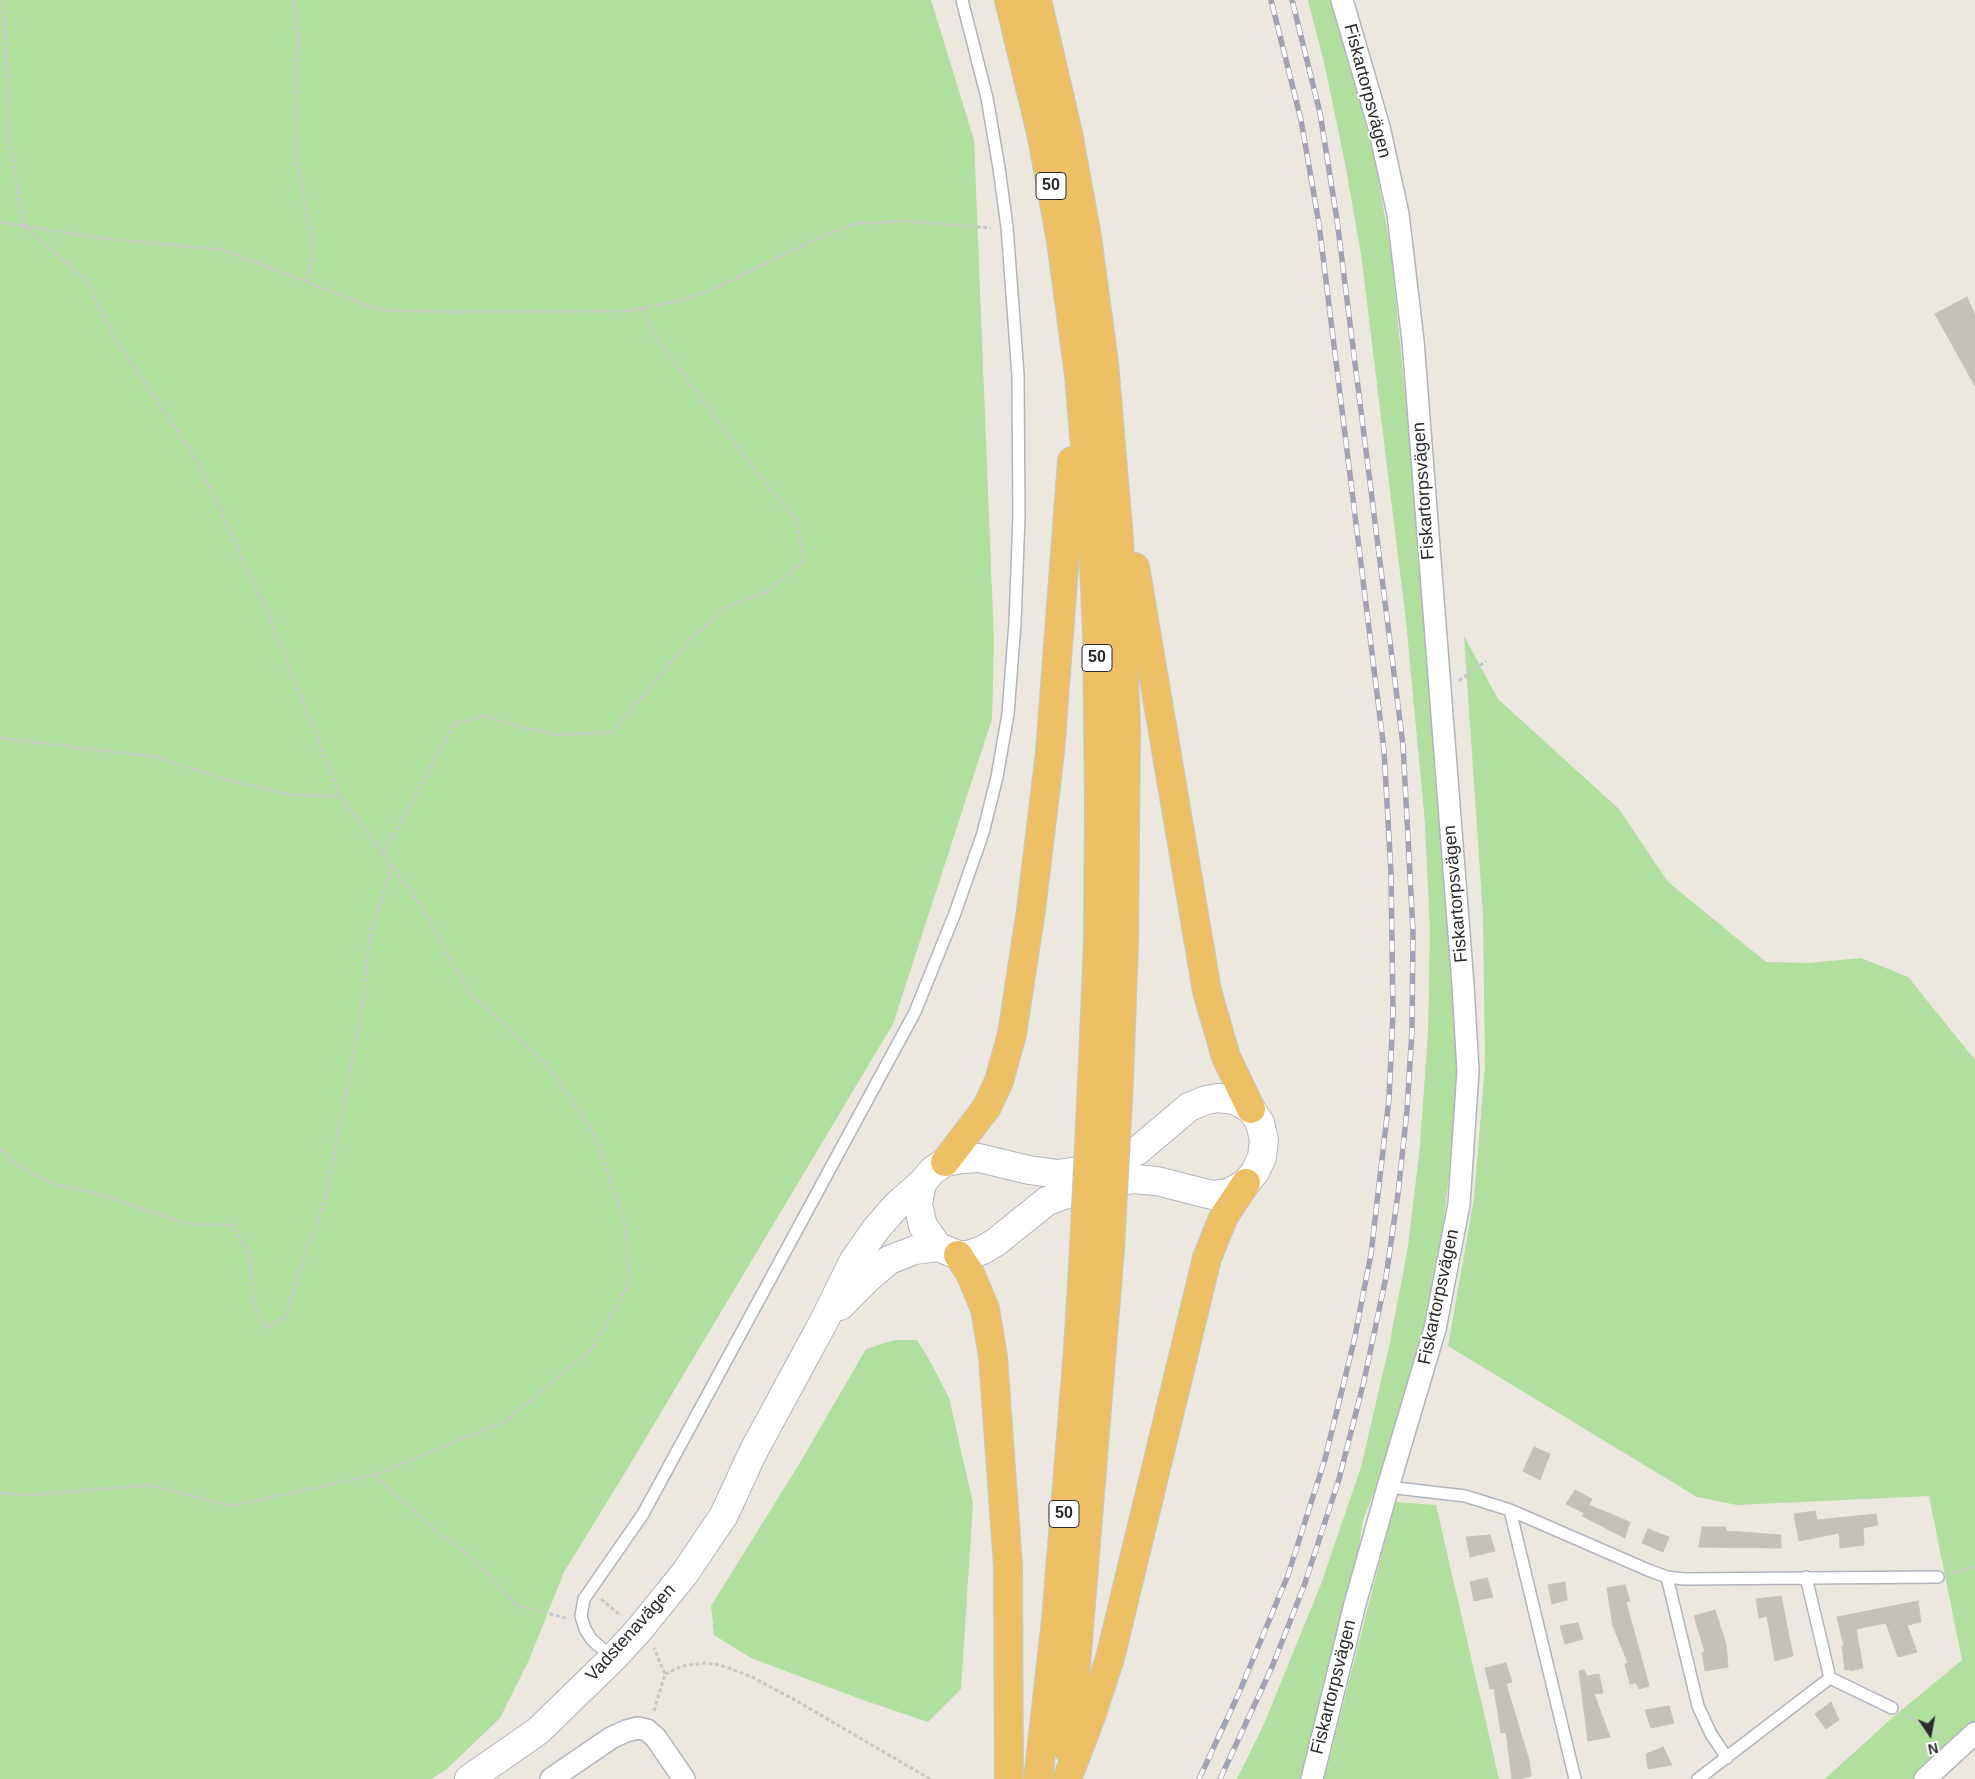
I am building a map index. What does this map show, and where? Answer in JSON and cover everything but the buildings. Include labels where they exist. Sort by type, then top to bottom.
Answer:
[{"type":"highway","name":"50","points":[[1009,0],[1043,147],[1060,241],[1079,375],[1093,543],[1099,730],[1098,942],[1092,1083],[1097,1249],[1081,1619],[1066,1779]]},
{"type":"highway","name":"50","points":[[1037,0],[1068,133],[1087,237],[1104,363],[1120,549],[1126,730],[1124,942],[1118,1080],[1097,1249],[1078,1350],[1056,1620],[1038,1779]]},
{"type":"highway","points":[[945,1162],[987,1107],[999,1081],[1012,1034],[1031,910],[1050,752],[1079,375]]},
{"type":"highway","points":[[1111,437],[1207,991],[1226,1057],[1251,1109]]},
{"type":"highway","points":[[1066,1779],[1090,1719],[1110,1658],[1207,1258],[1216,1231],[1246,1183]]},
{"type":"highway","points":[[948,1251],[970,1274],[985,1309],[990,1331],[1008,1566],[1009,1779]]},
{"type":"main road","points":[[945,1162],[963,1158],[979,1158],[1029,1170],[1058,1174],[1091,1169],[1118,1162],[1137,1151],[1189,1107],[1206,1100],[1218,1098],[1235,1100],[1251,1109],[1260,1123],[1264,1140],[1262,1158],[1255,1172],[1246,1183]]},
{"type":"main road","name":"Vadstenavägen","points":[[468,1779],[538,1731],[606,1652],[638,1630],[685,1573],[724,1515],[753,1452],[824,1323],[853,1262],[876,1229],[897,1205],[922,1183],[932,1171],[945,1162]]},
{"type":"main road","name":"Vadstenavägen","points":[[824,1323],[867,1278],[889,1260],[915,1250],[948,1251],[968,1255],[983,1250],[996,1242],[1047,1201],[1090,1186],[1133,1179],[1156,1181],[1212,1194],[1229,1193],[1246,1183]]},
{"type":"main road","points":[[922,1183],[918,1204],[923,1226],[948,1251]]},
{"type":"street","name":"Fiskartorpsvägen","points":[[1312,1779],[1355,1604],[1437,1321],[1459,1204],[1468,1071],[1413,342],[1398,214],[1378,127],[1342,0]]},
{"type":"street","points":[[550,1779],[611,1738],[626,1730],[638,1728],[647,1730],[656,1738],[684,1779]]},
{"type":"street","points":[[1924,1779],[1969,1739]]},
{"type":"lane","points":[[606,1652],[585,1629],[581,1616],[586,1594],[643,1514],[915,1012],[955,913],[983,833],[998,777],[1008,714],[1016,623],[1019,516],[1018,375],[1007,227],[987,98],[962,0]]},
{"type":"lane","points":[[1388,1487],[1465,1496],[1510,1510],[1667,1577],[1684,1579],[1938,1577]]},
{"type":"lane","points":[[1510,1510],[1575,1779]]},
{"type":"lane","points":[[1667,1577],[1698,1706],[1711,1734],[1727,1758]]},
{"type":"lane","points":[[1806,1578],[1830,1678]]},
{"type":"lane","points":[[1698,1779],[1830,1678]]},
{"type":"lane","points":[[1830,1678],[1892,1708]]},
{"type":"path","points":[[0,1493],[29,1495],[150,1485],[230,1506],[374,1476],[504,1422],[592,1349],[630,1282],[625,1223],[595,1135],[547,1065],[469,992],[420,904],[340,796],[268,614],[197,460],[111,332],[86,280],[24,226],[9,140],[4,0]]},
{"type":"path","points":[[294,0],[299,41],[295,73],[296,155],[312,241],[308,282]]},
{"type":"path","points":[[0,222],[100,238],[223,250],[380,310],[455,312],[626,311],[679,301],[714,289],[814,240],[853,224],[903,221],[985,229],[1007,227]]},
{"type":"path","points":[[384,853],[455,723],[486,716],[516,726],[558,735],[612,732],[690,640],[726,607],[769,591],[804,560],[796,519],[758,474],[656,338],[642,308]]},
{"type":"path","points":[[1440,696],[1486,661]]},
{"type":"path","points":[[0,738],[156,757],[227,780],[292,795],[340,796]]},
{"type":"path","points":[[0,1149],[11,1161],[52,1184],[96,1193],[188,1224],[232,1225],[250,1254],[253,1303],[266,1328],[286,1317],[299,1272],[326,1196],[362,1009],[370,935],[392,865]]},
{"type":"path","points":[[374,1476],[428,1524],[477,1562],[516,1604],[564,1618],[581,1616]]},
{"type":"path","points":[[1938,1577],[1975,1567]]},
{"type":"path","points":[[647,1730],[664,1674],[682,1666],[693,1664],[720,1665],[752,1677],[795,1700],[930,1779]]},
{"type":"path","points":[[1892,1708],[1969,1739]]},
{"type":"green space","points":[[0,0],[931,0],[974,140],[994,642],[992,719],[893,1024],[564,1572],[529,1660],[500,1718],[448,1768],[432,1779],[0,1779]]},
{"type":"green space","points":[[1308,0],[1331,0],[1351,58],[1375,160],[1391,252],[1412,465],[1456,984],[1457,1091],[1438,1270],[1425,1329],[1393,1444],[1363,1520],[1354,1578],[1302,1779],[1237,1779],[1264,1724],[1321,1584],[1361,1467],[1389,1347],[1408,1247],[1420,1146],[1428,1033],[1430,931],[1425,823],[1406,621],[1361,254],[1345,163],[1324,62]]},
{"type":"green space","points":[[1464,636],[1498,699],[1619,809],[1668,882],[1766,962],[1809,963],[1861,958],[1908,977],[1975,1060],[1975,1729],[1919,1779],[1825,1779],[1892,1718],[1962,1660],[1929,1496],[1737,1505],[1697,1497],[1448,1346],[1474,1198],[1485,1065],[1483,915]]},
{"type":"green space","points":[[894,1340],[917,1340],[949,1398],[973,1503],[961,1689],[928,1722],[751,1658],[714,1635],[711,1606],[801,1461],[866,1349]]},
{"type":"green space","points":[[1395,1502],[1436,1505],[1499,1779],[1324,1779]]},
{"type":"railway","points":[[1199,1779],[1239,1693],[1288,1575],[1325,1459],[1354,1341],[1371,1254],[1389,1099],[1393,1013],[1391,873],[1384,750],[1319,224],[1301,120],[1271,0]]},
{"type":"railway","points":[[1220,1779],[1272,1667],[1304,1586],[1339,1479],[1364,1381],[1386,1277],[1398,1194],[1407,1110],[1412,1031],[1413,931],[1403,745],[1337,220],[1320,113],[1292,0]]}]
